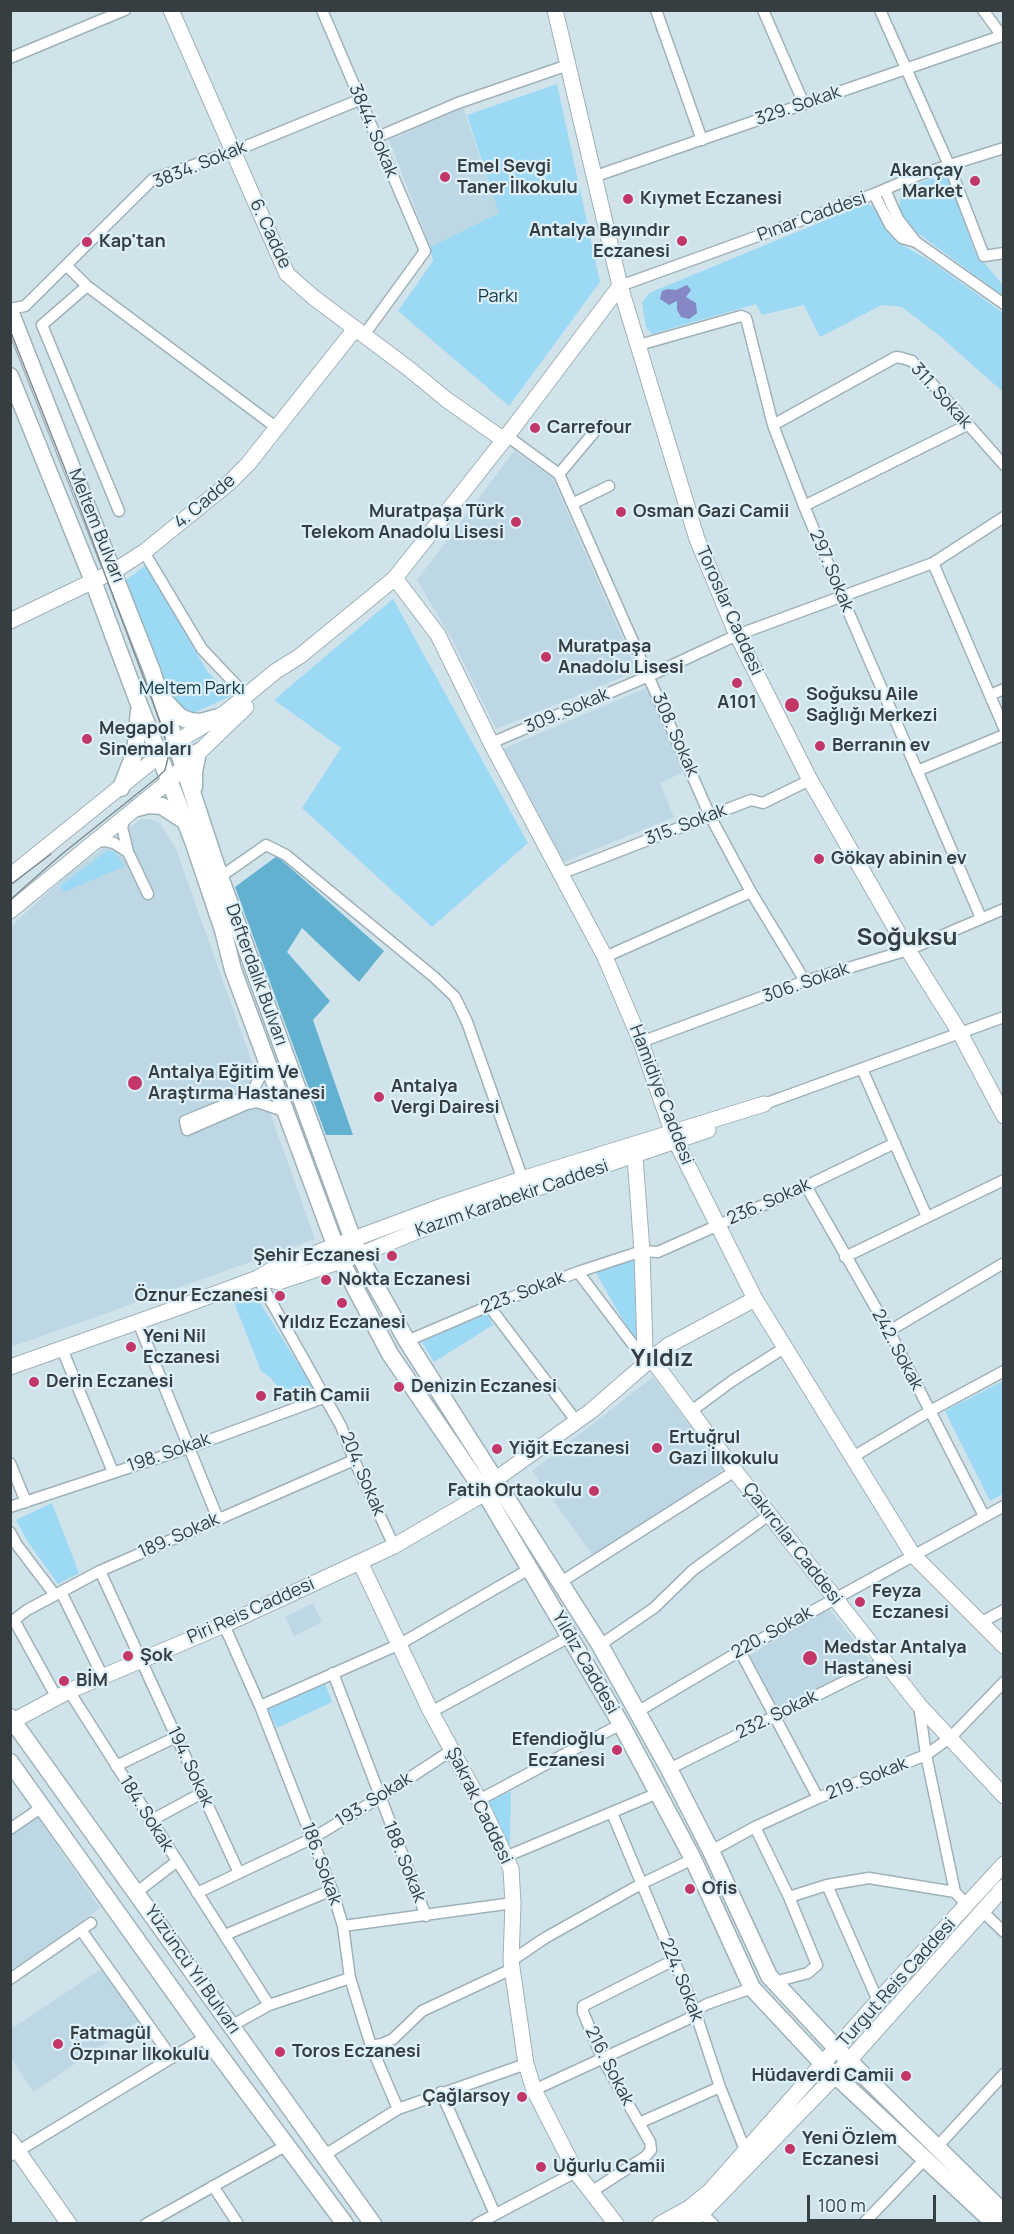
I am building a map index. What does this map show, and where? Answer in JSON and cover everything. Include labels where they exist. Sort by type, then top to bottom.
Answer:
[{"type":"main road","name":"Meltem Bulvarı","points":[[10,310],[114,571],[176,742]]},
{"type":"main road","name":"Meltem Bulvarı","points":[[10,376],[93,581],[169,782]]},
{"type":"main road","points":[[161,697],[180,717],[190,721],[201,722],[215,718]]},
{"type":"main road","points":[[121,788],[135,752],[140,707]]},
{"type":"main road","name":"Defterdalık Bulvarı","points":[[176,742],[220,877],[356,1247]]},
{"type":"main road","points":[[197,806],[194,772],[198,752]]},
{"type":"main road","name":"Defterdalık Bulvarı","points":[[169,782],[223,930],[232,970],[339,1253]]},
{"type":"main road","points":[[131,814],[149,805],[162,806],[185,821]]},
{"type":"main road","name":"Yıldız Caddesi","points":[[356,1247],[407,1341],[600,1645],[669,1769],[770,1976],[931,2153]]},
{"type":"main road","name":"Yıldız Caddesi","points":[[339,1253],[390,1354],[484,1493],[531,1568],[568,1637],[621,1724],[693,1859],[752,1988],[829,2070],[931,2153]]},
{"type":"main road","name":"Yüzüncü Yıl Bulvarı","points":[[12,1719],[373,2223]]},
{"type":"main road","name":"Yüzüncü Yıl Bulvarı","points":[[10,1762],[273,2130],[287,2145],[345,2223]]},
{"type":"main road","points":[[931,2153],[1004,2212]]},
{"type":"main road","points":[[931,2153],[995,2223]]},
{"type":"street","points":[[10,58],[124,10]]},
{"type":"street","name":"6. Cadde","points":[[171,10],[287,274],[313,297],[462,411],[506,438]]},
{"type":"street","name":"3844. Sokak","points":[[322,10],[425,251],[360,332]]},
{"type":"street","name":"Toroslar Caddesi","points":[[555,10],[620,286],[697,539],[737,635],[810,780],[908,950],[960,1033],[1004,1116]]},
{"type":"street","points":[[656,10],[702,140]]},
{"type":"street","points":[[763,10],[804,104]]},
{"type":"street","points":[[880,10],[949,165],[984,256],[1004,253]]},
{"type":"street","points":[[983,10],[1003,35]]},
{"type":"street","name":"329. Sokak","points":[[593,177],[1003,35]]},
{"type":"street","points":[[375,138],[458,103],[568,65]]},
{"type":"street","name":"3834. Sokak","points":[[10,310],[26,306],[153,179],[232,152],[359,100]]},
{"type":"street","name":"Pınar Caddesi","points":[[620,286],[885,190],[921,174],[1004,148]]},
{"type":"street","points":[[885,190],[898,219],[916,242],[1004,304]]},
{"type":"street","points":[[874,194],[890,225],[902,238],[916,242]]},
{"type":"street","points":[[67,266],[87,286],[277,428]]},
{"type":"street","points":[[87,286],[42,325],[119,511]]},
{"type":"street","points":[[10,876],[176,742],[247,697],[276,671],[300,656],[395,578],[506,438],[620,286]]},
{"type":"street","name":"297. Sokak","points":[[639,345],[741,316],[746,318],[773,425],[804,506],[981,918]]},
{"type":"street","name":"4. Cadde","points":[[10,621],[114,571],[144,552],[229,483],[248,464],[360,332]]},
{"type":"street","name":"311. Sokak","points":[[773,425],[896,357],[912,361],[1004,465]]},
{"type":"street","points":[[559,474],[601,424]]},
{"type":"street","points":[[804,506],[967,425]]},
{"type":"street","name":"308. Sokak","points":[[506,438],[559,474],[710,816],[751,892],[805,981]]},
{"type":"street","points":[[573,503],[609,486]]},
{"type":"street","name":"309. Sokak","points":[[491,743],[649,676],[737,635],[933,563],[1004,517]]},
{"type":"street","points":[[144,552],[202,649],[239,688]]},
{"type":"street","points":[[933,563],[1004,728]]},
{"type":"street","name":"Hamidiye Caddesi","points":[[395,578],[438,635],[491,743],[605,957],[641,1042],[674,1137],[755,1299],[851,1458],[913,1555],[1004,1647]]},
{"type":"street","points":[[10,911],[169,782],[198,752],[281,678],[300,656]]},
{"type":"street","points":[[990,695],[1004,689]]},
{"type":"street","points":[[917,771],[1004,735]]},
{"type":"street","name":"315. Sokak","points":[[560,874],[751,800],[763,803],[810,780]]},
{"type":"street","points":[[131,814],[123,827],[128,852],[148,894]]},
{"type":"street","points":[[97,842],[114,843],[128,852]]},
{"type":"street","points":[[220,877],[266,845],[286,855],[434,977],[455,997],[467,1022],[525,1184]]},
{"type":"street","points":[[605,957],[751,892]]},
{"type":"street","name":"306. Sokak","points":[[641,1042],[805,981],[908,950],[1004,909]]},
{"type":"street","name":"Kazım Karabekir Caddesi","points":[[10,1367],[258,1278],[273,1269],[339,1253],[525,1184],[738,1119],[764,1104],[1004,1017]]},
{"type":"street","points":[[265,1057],[259,1079],[253,1090],[244,1097],[185,1122],[187,1130],[247,1104],[258,1102],[284,1112]]},
{"type":"street","points":[[862,1069],[927,1217]]},
{"type":"street","name":"Kazım Karabekir Caddesi","points":[[525,1184],[635,1156],[674,1137]]},
{"type":"street","name":"236. Sokak","points":[[642,1251],[658,1252],[806,1186],[895,1143]]},
{"type":"street","points":[[635,1156],[648,1354]]},
{"type":"street","points":[[846,1257],[1004,1180]]},
{"type":"street","name":"242. Sokak","points":[[806,1186],[889,1330],[984,1516]]},
{"type":"street","name":"223. Sokak","points":[[407,1341],[489,1306],[578,1272],[642,1251]]},
{"type":"street","points":[[889,1330],[1004,1263]]},
{"type":"street","points":[[578,1272],[634,1346],[648,1354]]},
{"type":"street","name":"204. Sokak","points":[[258,1278],[327,1397],[394,1546]]},
{"type":"street","points":[[496,1479],[577,1422],[648,1354],[755,1299]]},
{"type":"street","points":[[489,1306],[577,1422]]},
{"type":"street","points":[[138,1322],[218,1519]]},
{"type":"street","points":[[690,1412],[732,1381],[784,1348]]},
{"type":"street","points":[[62,1349],[113,1472]]},
{"type":"street","name":"Çakırcılar Caddesi","points":[[648,1354],[769,1515],[919,1704],[1004,1796]]},
{"type":"street","points":[[851,1458],[930,1411],[1004,1371]]},
{"type":"street","name":"198. Sokak","points":[[10,1507],[188,1448],[327,1397]]},
{"type":"street","name":"189. Sokak","points":[[12,1622],[27,1610],[100,1571],[354,1460]]},
{"type":"street","points":[[10,1463],[26,1502]]},
{"type":"street","points":[[561,1582],[735,1471]]},
{"type":"street","name":"Piri Reis Caddesi","points":[[12,1719],[394,1546],[484,1493]]},
{"type":"street","name":"220. Sokak","points":[[637,1712],[740,1651],[1004,1506]]},
{"type":"street","points":[[600,1645],[654,1608],[693,1570],[769,1515]]},
{"type":"street","points":[[10,1532],[17,1545],[58,1594],[103,1677]]},
{"type":"street","name":"Şakrak Caddesi","points":[[360,1562],[431,1712],[479,1800],[511,1869],[512,1965],[526,2064],[534,2090],[576,2172],[616,2223]]},
{"type":"street","points":[[260,1706],[400,1644],[531,1568]]},
{"type":"street","name":"194. Sokak","points":[[100,1571],[239,1873]]},
{"type":"street","points":[[980,1623],[1004,1610]]},
{"type":"street","name":"184. Sokak","points":[[12,1622],[116,1766],[269,2005]]},
{"type":"street","name":"186. Sokak","points":[[224,1624],[260,1706],[332,1890],[343,1926],[350,1978],[371,2046],[398,2109]]},
{"type":"street","points":[[431,1712],[568,1637]]},
{"type":"street","points":[[740,1651],[818,1798]]},
{"type":"street","name":"232. Sokak","points":[[669,1769],[886,1661]]},
{"type":"street","name":"188. Sokak","points":[[333,1673],[426,1916]]},
{"type":"street","name":"219. Sokak","points":[[711,1851],[754,1827],[818,1798],[926,1755],[951,1737],[1004,1682]]},
{"type":"street","points":[[919,1704],[926,1755],[955,1892],[967,1905]]},
{"type":"street","points":[[479,1800],[621,1724]]},
{"type":"street","points":[[116,1766],[176,1737]]},
{"type":"street","name":"193. Sokak","points":[[197,1893],[313,1838],[452,1750]]},
{"type":"street","points":[[150,1821],[202,1793]]},
{"type":"street","points":[[505,1857],[658,1793]]},
{"type":"street","points":[[10,1829],[42,1807]]},
{"type":"street","name":"224. Sokak","points":[[612,1813],[695,2011],[720,2087],[745,2150]]},
{"type":"street","points":[[754,1827],[789,1897],[817,1965],[808,1973],[774,1982]]},
{"type":"street","points":[[371,2046],[393,2039],[422,2011],[512,1965],[545,1938],[641,1884],[693,1859]]},
{"type":"street","points":[[137,1892],[176,1862]]},
{"type":"street","name":"Turgut Reis Caddesi","points":[[843,2055],[878,2001],[1004,1864]]},
{"type":"street","points":[[789,1897],[827,1885],[869,1878],[955,1892]]},
{"type":"street","points":[[827,1885],[878,2001]]},
{"type":"street","name":"Turgut Reis Caddesi","points":[[660,2223],[689,2208],[710,2191],[745,2150],[829,2070],[1004,1887]]},
{"type":"street","points":[[225,1935],[332,1890]]},
{"type":"street","points":[[343,1926],[513,1903]]},
{"type":"street","points":[[982,1911],[1004,1932]]},
{"type":"street","points":[[10,1979],[91,1923]]},
{"type":"street","points":[[81,1930],[172,2058]]},
{"type":"street","name":"216. Sokak","points":[[591,2192],[645,2157],[651,2150],[650,2142],[602,2058],[583,2012],[583,2006],[674,1960]]},
{"type":"street","points":[[231,2026],[269,2005],[350,1978]]},
{"type":"street","points":[[534,2090],[688,2019],[695,2011],[707,2004],[752,1988]]},
{"type":"street","points":[[69,2223],[13,2149],[206,2037]]},
{"type":"street","points":[[323,2156],[398,2109],[526,2064]]},
{"type":"street","name":"Turgut Reis Caddesi","points":[[684,2223],[710,2221],[829,2070]]},
{"type":"street","points":[[864,2223],[1004,2074]]},
{"type":"street","points":[[639,2123],[720,2087]]},
{"type":"street","points":[[441,2092],[495,2214]]},
{"type":"street","points":[[146,2223],[287,2145]]},
{"type":"street","points":[[477,2223],[576,2172]]},
{"type":"street","points":[[213,2186],[238,2223]]},
{"type":"shaded area","name":"Emel Sevgi Taner İlkokulu","points":[[463,108],[499,213],[430,247],[389,140]]},
{"type":"shaded area","points":[[687,285],[691,290],[686,297],[696,303],[697,313],[689,319],[681,317],[677,310],[677,301],[669,305],[660,299],[662,291],[676,290]]},
{"type":"shaded area","points":[[514,451],[552,477],[637,671],[496,729],[454,643],[417,580]]},
{"type":"shaded area","points":[[646,688],[684,772],[660,783],[674,817],[564,862],[503,749]]},
{"type":"shaded area","name":"Antalya Eğitim Ve Araştırma Hastanesi","points":[[141,819],[160,823],[176,849],[315,1239],[11,1347],[10,927],[66,876]]},
{"type":"shaded area","points":[[277,856],[384,951],[359,982],[302,928],[287,952],[330,1001],[313,1020],[353,1135],[326,1135],[235,887]]},
{"type":"shaded area","points":[[653,1377],[724,1469],[594,1557],[532,1471]]},
{"type":"shaded area","points":[[313,1603],[322,1622],[294,1636],[285,1617]]},
{"type":"shaded area","name":"Medstar Antalya Hastanesi","points":[[829,1609],[871,1661],[777,1709],[750,1655]]},
{"type":"shaded area","points":[[36,1815],[100,1908],[11,1971],[10,1833]]},
{"type":"shaded area","name":"Fatmagül Özpınar İlkokulu","points":[[104,1967],[139,2021],[33,2092],[11,2058],[11,2029]]},
{"type":"green space","name":"Parkı","points":[[557,84],[600,282],[509,406],[398,311],[433,261],[430,247],[499,213],[467,115]]},
{"type":"green space","points":[[949,175],[975,252],[1003,285],[1003,296],[911,228],[899,211],[901,193],[924,181]]},
{"type":"green space","points":[[867,203],[877,210],[897,242],[932,262],[1003,313],[1003,392],[941,337],[902,307],[882,305],[820,337],[804,305],[762,315],[756,304],[652,334],[646,327],[642,303],[649,293]]},
{"type":"green space","name":"Meltem Parkı","points":[[146,565],[207,671],[231,696],[187,716],[178,713],[121,584]]},
{"type":"green space","points":[[393,599],[528,843],[432,927],[302,808],[341,748],[274,700]]},
{"type":"green space","points":[[107,851],[114,851],[125,866],[64,892],[60,886]]},
{"type":"green space","points":[[634,1258],[640,1339],[633,1338],[596,1273]]},
{"type":"green space","points":[[255,1295],[316,1392],[290,1403],[271,1378],[261,1371],[234,1302]]},
{"type":"green space","points":[[487,1313],[493,1325],[434,1362],[422,1342]]},
{"type":"green space","points":[[1003,1381],[1003,1494],[990,1501],[945,1411]]},
{"type":"green space","points":[[52,1503],[79,1573],[58,1584],[28,1542],[16,1520]]},
{"type":"green space","points":[[325,1683],[332,1702],[277,1728],[268,1709]]},
{"type":"green space","points":[[511,1791],[510,1846],[489,1805],[490,1801]]},
{"type":"tram line","points":[[10,330],[76,497],[164,732],[168,758],[165,770],[158,777],[62,854],[10,900]]},
{"type":"tram line","points":[[10,885],[51,854]]},
{"type":"place","name":"Emel Sevgi Taner İlkokulu","points":[[445,177]]},
{"type":"place","name":"Akançay Market","points":[[975,181]]},
{"type":"place","name":"Kıymet Eczanesi","points":[[628,199]]},
{"type":"place","name":"Antalya Bayındır Eczanesi","points":[[682,241]]},
{"type":"place","name":"Kap'tan","points":[[87,242]]},
{"type":"place","name":"Carrefour","points":[[535,428]]},
{"type":"place","name":"Osman Gazi Camii","points":[[621,512]]},
{"type":"place","name":"Muratpaşa Türk Telekom Anadolu Lisesi","points":[[516,522]]},
{"type":"place","name":"Muratpaşa Anadolu Lisesi","points":[[546,657]]},
{"type":"place","name":"A101","points":[[737,683]]},
{"type":"place","name":"Soğuksu Aile Sağlığı Merkezi","points":[[792,705]]},
{"type":"place","name":"Megapol Sinemaları","points":[[87,739]]},
{"type":"place","name":"Berranın ev","points":[[820,746]]},
{"type":"place","name":"Gökay abinin ev","points":[[819,859]]},
{"type":"place","name":"Antalya Eğitim Ve Araştırma Hastanesi","points":[[135,1083]]},
{"type":"place","name":"Antalya Vergi Dairesi","points":[[379,1097]]},
{"type":"place","name":"Şehir Eczanesi","points":[[392,1256]]},
{"type":"place","name":"Nokta Eczanesi","points":[[326,1280]]},
{"type":"place","name":"Öznur Eczanesi","points":[[280,1296]]},
{"type":"place","name":"Yıldız Eczanesi","points":[[342,1303]]},
{"type":"place","name":"Yeni Nil Eczanesi","points":[[131,1347]]},
{"type":"place","name":"Derin Eczanesi","points":[[34,1382]]},
{"type":"place","name":"Denizin Eczanesi","points":[[399,1387]]},
{"type":"place","name":"Fatih Camii","points":[[261,1396]]},
{"type":"place","name":"Ertuğrul Gazi İlkokulu","points":[[657,1448]]},
{"type":"place","name":"Yiğit Eczanesi","points":[[497,1449]]},
{"type":"place","name":"Fatih Ortaokulu","points":[[594,1491]]},
{"type":"place","name":"Feyza Eczanesi","points":[[860,1602]]},
{"type":"place","name":"Şok","points":[[128,1656]]},
{"type":"place","name":"Medstar Antalya Hastanesi","points":[[810,1658]]},
{"type":"place","name":"BİM","points":[[64,1681]]},
{"type":"place","name":"Efendioğlu Eczanesi","points":[[617,1750]]},
{"type":"place","name":"Ofis","points":[[690,1889]]},
{"type":"place","name":"Fatmagül Özpınar İlkokulu","points":[[58,2044]]},
{"type":"place","name":"Toros Eczanesi","points":[[280,2052]]},
{"type":"place","name":"Hüdaverdi Camii","points":[[906,2076]]},
{"type":"place","name":"Çağlarsoy","points":[[522,2097]]},
{"type":"place","name":"Yeni Özlem Eczanesi","points":[[790,2149]]},
{"type":"place","name":"Uğurlu Camii","points":[[541,2167]]},
{"type":"district","name":"Soğuksu","points":[[907,938]]},
{"type":"district","name":"Yıldız","points":[[662,1359]]}]
